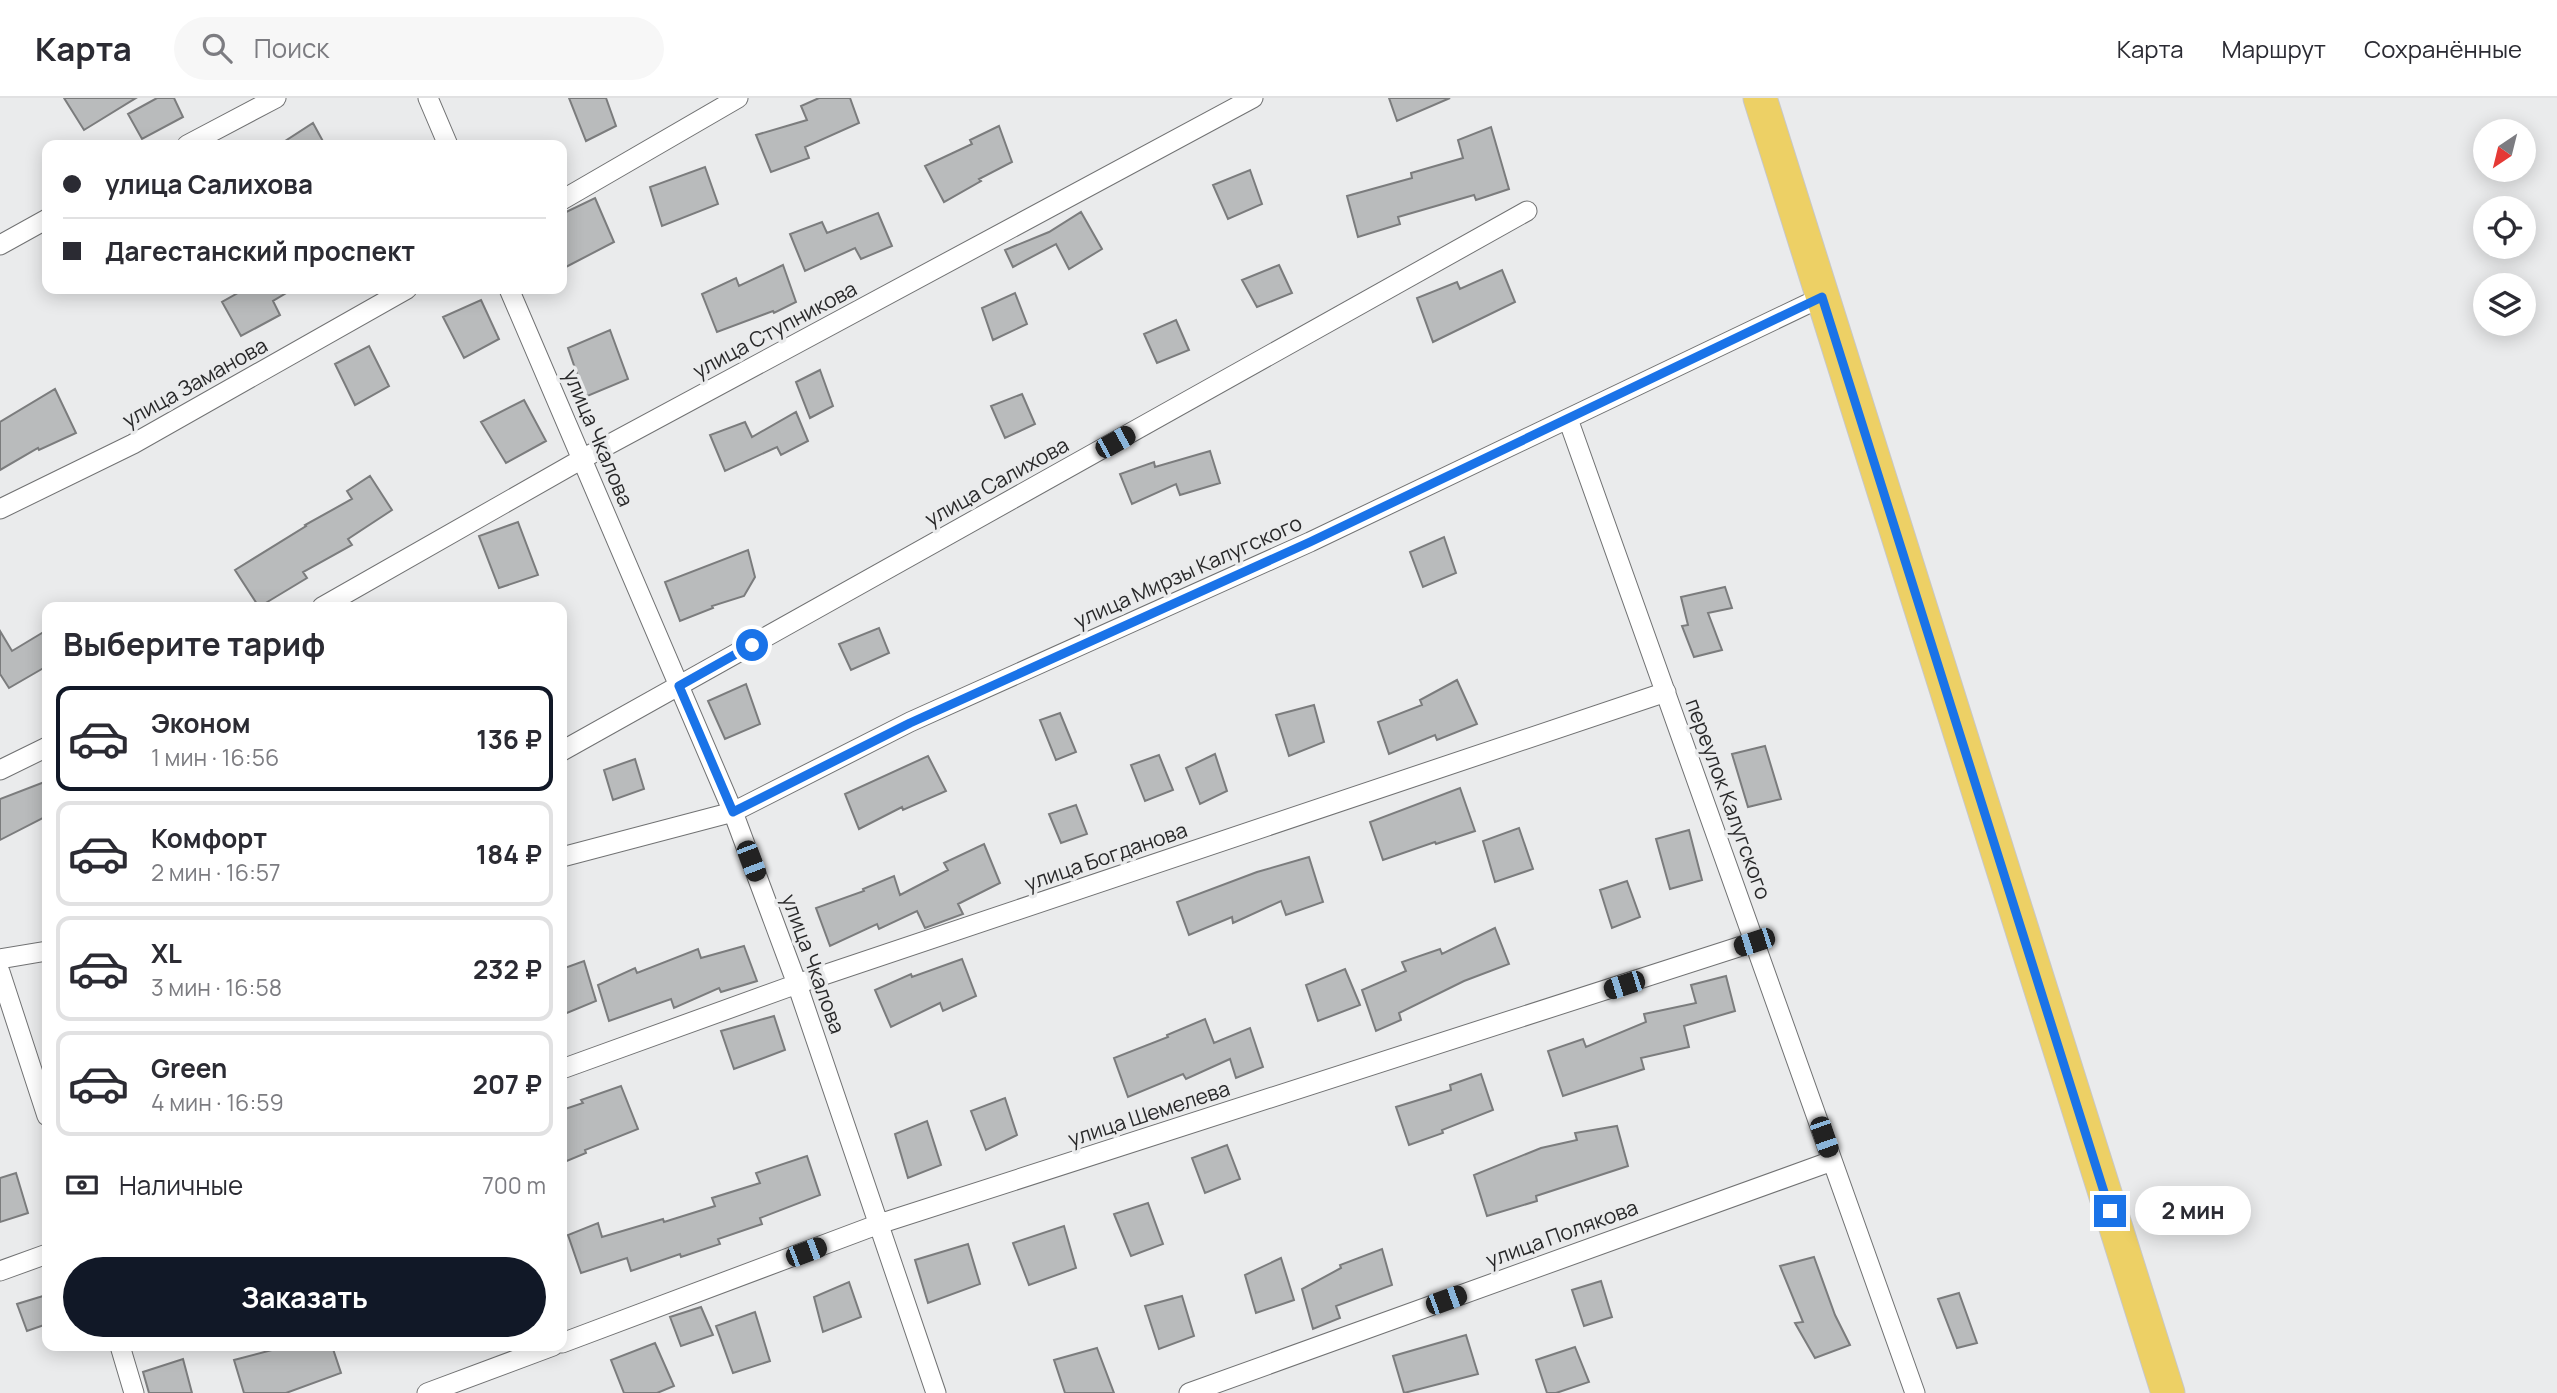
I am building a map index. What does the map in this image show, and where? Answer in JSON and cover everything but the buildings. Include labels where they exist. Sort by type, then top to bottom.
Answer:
[{"type":"highway","points":[[1760,98],[2168,1393]]},
{"type":"street","points":[[196,140],[276,98]]},
{"type":"street","points":[[428,98],[446,140]]},
{"type":"street","points":[[567,197],[738,98]]},
{"type":"street","name":"улица Ступникова","points":[[331,602],[582,459],[1253,98]]},
{"type":"street","name":"улица Салихова","points":[[567,748],[1527,211]]},
{"type":"street","points":[[0,245],[42,222]]},
{"type":"street","name":"улица Заманова","points":[[0,509],[133,444],[398,294]]},
{"type":"street","name":"улица Чкалова","points":[[511,294],[733,812],[797,984],[936,1393]]},
{"type":"street","name":"улица Мирзы Калугского","points":[[567,856],[733,812],[910,723],[1310,542],[1822,297]]},
{"type":"street","name":"переулок Калугского","points":[[1568,419],[1914,1393]]},
{"type":"street","name":"улица Богданова","points":[[567,1067],[797,984],[1666,692]]},
{"type":"street","points":[[0,770],[42,749]]},
{"type":"street","name":"улица Шемелева","points":[[567,1341],[878,1224],[1754,942]]},
{"type":"street","points":[[0,959],[42,952]]},
{"type":"street","points":[[0,972],[42,1101]]},
{"type":"street","name":"улица Полякова","points":[[1189,1393],[1832,1161]]},
{"type":"street","points":[[0,1271],[42,1256]]},
{"type":"street","points":[[121,1351],[134,1393]]},
{"type":"street","points":[[427,1393],[540,1351]]},
{"type":"route","points":[[752,645],[679,686],[733,812],[910,723],[1310,542],[1822,297],[2110,1211]]}]
